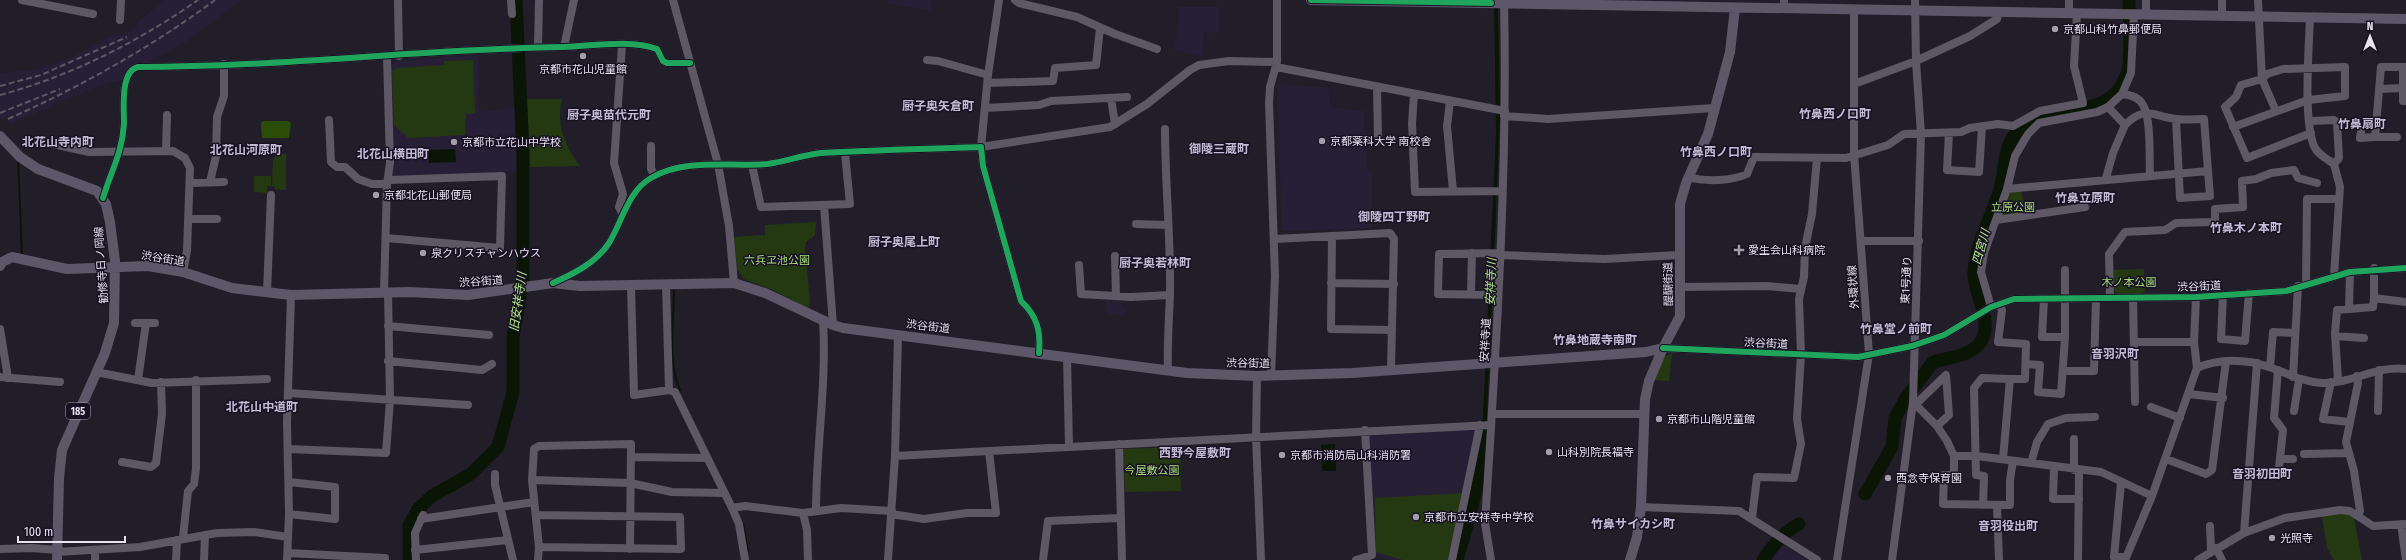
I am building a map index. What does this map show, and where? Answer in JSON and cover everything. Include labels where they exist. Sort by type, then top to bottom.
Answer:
[{"type":"main road","points":[[1311,0],[1915,5],[1999,12],[2406,19]]},
{"type":"main road","name":"醍醐街道","points":[[1630,560],[1637,536],[1641,507],[1644,414],[1649,381],[1663,348],[1680,316],[1680,204],[1689,177],[1708,134],[1730,52],[1735,4]]},
{"type":"main road","points":[[0,136],[13,152],[29,164],[47,173],[93,189],[103,198]]},
{"type":"main road","name":"勧修寺日ノ岡線","points":[[57,554],[62,450],[96,372],[114,323],[114,267],[109,216],[103,198]]},
{"type":"main road","name":"渋谷街道","points":[[0,266],[2,262],[12,257],[67,269],[134,265],[183,272],[232,288],[291,295],[386,292],[468,295],[553,283],[580,286],[734,283],[765,293],[833,325],[1168,370],[1257,376],[1490,364],[1646,352],[1663,348]]},
{"type":"street","points":[[22,0],[49,3],[93,14]]},
{"type":"street","points":[[120,20],[121,0]]},
{"type":"street","points":[[398,0],[399,56]]},
{"type":"street","points":[[511,0],[512,14]]},
{"type":"street","points":[[538,47],[539,0]]},
{"type":"street","points":[[564,47],[574,0]]},
{"type":"street","points":[[673,0],[718,164],[729,226],[734,283]]},
{"type":"street","points":[[999,0],[988,79],[981,147],[983,166],[1021,301],[1029,309],[1039,326],[1039,353]]},
{"type":"street","points":[[1015,0],[1019,3],[1077,17],[1100,28],[1157,49]]},
{"type":"street","points":[[1271,376],[1275,240],[1269,103],[1270,87],[1277,65],[1277,0]]},
{"type":"street","points":[[1689,177],[1696,180],[1739,178],[1747,174],[1754,157],[1846,158],[1854,154],[1888,145],[1904,134],[1949,133],[1998,124],[2013,126],[2040,111],[2083,103],[2074,66],[2073,13],[2069,0]]},
{"type":"street","points":[[2146,0],[2146,14]]},
{"type":"street","points":[[2258,0],[2257,16],[2262,79],[2276,111]]},
{"type":"street","points":[[2222,1],[2222,16]]},
{"type":"street","name":"安祥寺道","points":[[1491,560],[1485,523],[1492,414],[1490,364],[1498,295],[1500,254],[1506,51],[1500,2]]},
{"type":"street","name":"外環状線","points":[[1837,560],[1869,354],[1854,154],[1854,5]]},
{"type":"street","name":"東1号通り","points":[[1892,560],[1915,403],[1914,346],[1919,241],[1920,134],[1915,5]]},
{"type":"street","points":[[1854,84],[1916,60],[1970,36],[1997,19],[1999,12]]},
{"type":"street","points":[[1983,505],[1984,476],[1976,475],[1977,456],[1974,388],[1982,378],[2026,379],[2026,344],[1998,342],[2002,310],[1995,306],[1981,272],[1984,253],[2007,189],[2015,156],[2028,134],[2039,123],[2097,112],[2108,107],[2122,94],[2131,73],[2131,14]]},
{"type":"street","points":[[2310,17],[2308,100],[2311,133],[2316,149],[2334,164],[2340,187],[2334,276]]},
{"type":"street","points":[[927,60],[938,61],[988,79],[1054,81],[1055,68],[1096,65],[1100,28]]},
{"type":"street","points":[[103,198],[121,151],[125,87],[130,72],[138,67],[386,57],[514,48],[632,44],[648,46],[659,51],[663,61],[667,63],[690,63]]},
{"type":"street","points":[[622,45],[617,94],[614,163],[623,194],[619,207],[622,213]]},
{"type":"street","points":[[288,449],[386,452],[390,400],[386,292],[388,182],[386,57]]},
{"type":"street","points":[[553,283],[583,267],[604,250],[622,213],[638,190],[655,176],[673,170],[718,164],[769,164],[805,155],[981,147],[1098,130],[1115,124],[1147,104],[1190,70],[1199,65],[1229,61],[1277,65],[1377,87],[1494,109],[1504,113],[1548,119],[1714,108]]},
{"type":"street","points":[[210,182],[216,156],[217,117],[224,96],[224,64]]},
{"type":"street","points":[[2233,127],[2308,100],[2345,96],[2346,67],[2284,69],[2267,74],[2262,79],[2241,86],[2236,97],[2225,107],[2233,127],[2247,158],[2311,133]]},
{"type":"street","points":[[2375,137],[2381,67],[2404,67],[2403,101],[2406,101]]},
{"type":"street","points":[[1377,87],[1378,138]]},
{"type":"street","points":[[2379,89],[2403,88]]},
{"type":"street","points":[[1414,94],[1412,124],[1415,192],[1502,190]]},
{"type":"street","points":[[2122,94],[2131,95],[2141,102],[2146,112],[2150,176]]},
{"type":"street","points":[[985,108],[1039,105],[1051,101],[1127,97]]},
{"type":"street","points":[[1111,98],[1115,124]]},
{"type":"street","points":[[1450,100],[1447,126],[1453,190]]},
{"type":"street","points":[[2108,107],[2125,125]]},
{"type":"street","points":[[2106,178],[2113,153],[2125,125],[2134,116],[2146,112],[2176,119],[2204,119],[2210,196],[2180,198],[2176,119]]},
{"type":"street","points":[[166,151],[167,115]]},
{"type":"street","points":[[329,120],[331,162],[337,167],[345,167],[358,179],[372,184],[502,176],[500,248],[386,238]]},
{"type":"street","points":[[2310,121],[2334,120],[2337,122],[2339,158],[2334,164]]},
{"type":"street","points":[[1949,133],[1947,170],[1978,172],[1982,127]]},
{"type":"street","points":[[1165,129],[1170,295],[1167,332],[1168,370]]},
{"type":"street","points":[[2361,132],[2360,138],[2397,137]]},
{"type":"street","points":[[41,144],[53,144],[89,152],[166,151],[181,155],[187,161],[190,183],[183,272]]},
{"type":"street","points":[[651,146],[651,169],[655,176]]},
{"type":"street","points":[[752,165],[761,208],[850,204],[845,153]]},
{"type":"street","points":[[1752,518],[1757,477],[1794,478],[1801,444],[1797,418],[1801,355],[1799,299],[1805,248],[1812,214],[1817,158]]},
{"type":"street","points":[[2110,298],[2109,254],[2124,232],[2165,230],[2176,223],[2215,222],[2215,209],[2243,207],[2242,181],[2256,180],[2271,173],[2294,170],[2298,178],[2317,183]]},
{"type":"street","points":[[2007,189],[2106,178],[2114,180],[2208,171]]},
{"type":"street","points":[[190,183],[224,182]]},
{"type":"street","points":[[267,293],[271,194]]},
{"type":"street","points":[[2294,411],[2296,378],[2294,333],[2302,285],[2307,199],[2339,199]]},
{"type":"street","points":[[824,205],[833,325]]},
{"type":"street","points":[[1996,220],[2085,207]]},
{"type":"street","points":[[188,219],[217,218]]},
{"type":"street","points":[[1136,224],[1167,225]]},
{"type":"street","points":[[1275,240],[1390,233],[1394,239],[1391,370]]},
{"type":"street","points":[[1332,237],[1330,329],[1392,330]]},
{"type":"street","points":[[1861,241],[1919,241]]},
{"type":"street","points":[[1498,295],[1438,294],[1439,254],[1487,253],[1604,259],[1679,255]]},
{"type":"street","points":[[1471,294],[1472,254]]},
{"type":"street","points":[[1115,256],[1116,296]]},
{"type":"street","points":[[1079,264],[1081,294],[1116,296],[1170,295]]},
{"type":"street","points":[[2349,422],[2323,419],[2335,382],[2335,336],[2337,310],[2373,307],[2374,268]]},
{"type":"street","name":"渋谷街道","points":[[1663,348],[1858,357],[1914,346],[1944,335],[1995,306],[2014,299],[2044,300],[2196,297],[2286,291],[2350,272],[2374,268],[2406,268]]},
{"type":"street","points":[[2026,364],[2040,365],[2038,392],[2061,394],[2065,337],[2065,270]]},
{"type":"street","points":[[2349,308],[2350,272]]},
{"type":"street","points":[[1331,283],[1394,284]]},
{"type":"street","points":[[666,284],[669,390]]},
{"type":"street","points":[[631,285],[634,395],[669,390],[675,392],[739,524],[745,560]]},
{"type":"street","points":[[1680,286],[1767,286],[1801,289]]},
{"type":"street","points":[[2223,295],[2221,339],[2245,341],[2249,293]]},
{"type":"street","points":[[291,295],[288,449],[289,514],[287,557],[385,558],[385,560]]},
{"type":"street","points":[[2121,483],[2114,558],[2125,558],[2152,496],[2189,394],[2197,368],[2194,342],[2196,297]]},
{"type":"street","points":[[2063,371],[2094,371],[2096,298]]},
{"type":"street","points":[[2133,298],[2135,402]]},
{"type":"street","points":[[2374,298],[2406,302]]},
{"type":"street","points":[[2044,300],[2042,337],[2065,337]]},
{"type":"street","points":[[816,511],[816,467],[825,354],[823,320]]},
{"type":"street","points":[[135,323],[155,323]]},
{"type":"street","points":[[138,380],[146,323]]},
{"type":"street","points":[[388,326],[489,335]]},
{"type":"street","points":[[0,328],[4,378],[60,382]]},
{"type":"street","points":[[2279,468],[2283,430],[2274,418],[2273,332],[2294,333]]},
{"type":"street","points":[[888,560],[895,456],[898,334]]},
{"type":"street","points":[[2335,336],[2364,338]]},
{"type":"street","points":[[2134,342],[2194,342]]},
{"type":"street","points":[[1068,357],[1069,446]]},
{"type":"street","points":[[388,361],[482,370],[492,364]]},
{"type":"street","points":[[2197,368],[2211,362],[2226,361],[2257,363],[2274,368],[2296,378],[2322,383],[2335,382],[2379,370],[2406,369]]},
{"type":"street","points":[[2166,459],[2206,474],[2212,470],[2223,398],[2226,361]]},
{"type":"street","points":[[2244,533],[2257,363]]},
{"type":"street","points":[[2378,411],[2379,370]]},
{"type":"street","points":[[96,372],[138,380],[161,382],[268,379]]},
{"type":"street","points":[[1937,426],[1949,415],[1946,375],[1915,403],[1937,426],[1954,456],[1954,476],[1944,475],[1943,504],[2010,505],[2010,480],[2013,461]]},
{"type":"street","points":[[1257,376],[1256,437],[1261,560]]},
{"type":"street","points":[[2357,376],[2358,383],[2346,435],[2348,453],[2354,471],[2360,511],[2358,516]]},
{"type":"street","points":[[2003,459],[2010,379]]},
{"type":"street","points":[[176,560],[188,491],[194,484],[196,468],[196,380]]},
{"type":"street","points":[[122,462],[151,467],[156,463],[162,414],[161,382]]},
{"type":"street","points":[[289,394],[468,405]]},
{"type":"street","points":[[2189,394],[2223,398]]},
{"type":"street","points":[[2151,407],[2180,418]]},
{"type":"street","points":[[1492,414],[1644,414]]},
{"type":"street","points":[[2031,463],[2037,442],[2048,424],[2066,418],[2095,417]]},
{"type":"street","points":[[1452,560],[1480,425]]},
{"type":"street","points":[[895,456],[1365,430],[1491,425]]},
{"type":"street","points":[[1356,560],[1372,555],[1365,430]]},
{"type":"street","points":[[2074,439],[2080,499],[2078,560]]},
{"type":"street","points":[[538,560],[539,547],[532,480],[534,449],[539,446],[631,444],[630,548]]},
{"type":"street","points":[[1118,444],[1122,560]]},
{"type":"street","points":[[732,508],[745,506],[803,514],[842,508],[892,512],[924,519],[967,514],[996,513],[989,451]]},
{"type":"street","points":[[2304,454],[2348,453]]},
{"type":"street","points":[[1954,456],[1977,456],[2101,472],[2121,483],[2152,496]]},
{"type":"street","points":[[632,457],[707,458]]},
{"type":"street","points":[[2280,459],[2293,459]]},
{"type":"street","points":[[2054,467],[2053,498],[2080,499]]},
{"type":"street","points":[[495,474],[495,485],[513,560]]},
{"type":"street","points":[[532,480],[630,483],[672,492],[724,493]]},
{"type":"street","points":[[289,482],[336,487],[335,519],[289,514]]},
{"type":"street","points":[[416,560],[415,533],[422,517],[534,502]]},
{"type":"street","points":[[1997,505],[1999,560]]},
{"type":"street","points":[[1641,507],[1739,512],[1752,518],[1817,560]]},
{"type":"street","points":[[2198,560],[2244,533],[2285,518],[2340,510],[2358,516],[2364,522],[2373,526],[2403,524],[2406,560]]},
{"type":"street","points":[[803,514],[807,530],[808,560]]},
{"type":"street","points":[[536,515],[680,517],[681,550],[539,547]]},
{"type":"street","points":[[1043,560],[1048,521],[1120,518]]},
{"type":"street","points":[[2210,526],[2213,550],[2222,560]]},
{"type":"street","points":[[0,549],[57,554],[140,547],[205,535],[254,532],[288,537]]},
{"type":"street","points":[[204,560],[205,535]]},
{"type":"street","points":[[415,550],[508,540]]},
{"type":"street","points":[[95,550],[95,560]]},
{"type":"shaded area","points":[[164,0],[241,0],[187,41],[143,65],[124,79],[99,86],[10,124],[7,117],[0,120],[0,74],[36,69],[71,58],[116,33],[120,36],[138,27],[136,24]]},
{"type":"shaded area","points":[[889,0],[932,0],[931,11],[888,3]]},
{"type":"shaded area","points":[[1179,7],[1219,7],[1219,33],[1204,32],[1202,57],[1174,50],[1179,22]]},
{"type":"shaded area","name":"京都市立花山中学校","points":[[479,55],[478,108],[481,112],[516,106],[516,172],[393,176],[390,68],[396,61]]},
{"type":"shaded area","name":"京都薬科大学 南校舎","points":[[1277,84],[1329,88],[1330,107],[1364,111],[1367,170],[1372,172],[1372,228],[1282,231]]},
{"type":"shaded area","points":[[1106,300],[1123,301],[1121,306],[1125,307],[1125,315],[1106,314]]},
{"type":"shaded area","name":"京都市立安祥寺中学校","points":[[1476,429],[1449,560],[1392,560],[1374,554],[1369,437]]},
{"type":"shaded area","points":[[1780,544],[1797,554],[1806,560],[1768,560]]},
{"type":"green space","points":[[473,60],[475,113],[466,114],[465,135],[408,138],[394,125],[392,71],[397,68],[444,65],[444,61]]},
{"type":"green space","points":[[527,99],[562,99],[560,117],[563,134],[574,158],[580,166],[530,167]]},
{"type":"green space","points":[[263,121],[288,121],[291,123],[289,138],[262,138],[261,123]]},
{"type":"green space","points":[[276,154],[286,154],[286,190],[275,189],[275,187],[272,186],[273,161]]},
{"type":"green space","points":[[254,176],[271,176],[271,186],[267,186],[267,193],[254,192]]},
{"type":"green space","name":"立原公園","points":[[2021,187],[2023,201],[2031,203],[2033,214],[1996,220],[2007,189]]},
{"type":"green space","name":"六兵ヱ池公園","points":[[816,222],[815,235],[806,242],[805,248],[810,302],[808,308],[771,289],[744,279],[737,269],[734,237],[765,235],[765,225]]},
{"type":"green space","name":"木ノ本公園","points":[[2144,269],[2145,291],[2140,295],[2117,294],[2114,290],[2113,270]]},
{"type":"green space","points":[[1672,353],[1669,381],[1654,380],[1664,357]]},
{"type":"green space","name":"今屋敷公園","points":[[1180,447],[1181,491],[1125,492],[1123,449]]},
{"type":"green space","points":[[1464,493],[1448,560],[1403,560],[1376,552],[1375,498]]},
{"type":"green space","points":[[2341,513],[2348,514],[2354,518],[2362,560],[2334,560],[2327,548],[2322,516]]},
{"type":"water","points":[[1494,0],[1498,0],[1500,119],[1486,438],[1459,560],[1454,560],[1480,448],[1483,416],[1496,132]]},
{"type":"water","points":[[455,149],[456,162],[429,163],[428,150]]},
{"type":"water","points":[[1335,444],[1336,471],[1322,471],[1321,445]]},
{"type":"waterway","name":"旧安祥寺川","points":[[409,560],[409,526],[418,509],[432,496],[471,474],[498,447],[513,392],[513,337],[523,280],[523,154],[516,0]]},
{"type":"waterway","name":"四宮川","points":[[1865,494],[1892,447],[1895,418],[1906,398],[1933,362],[1965,354],[1971,351],[1980,343],[1984,335],[1984,317],[1975,281],[1975,263],[1980,242],[2001,187],[2007,151],[2017,132],[2031,121],[2048,115],[2086,108],[2104,102],[2118,90],[2128,70],[2129,63],[2129,0]]},
{"type":"waterway","points":[[18,159],[22,256]]},
{"type":"waterway","points":[[674,290],[672,354],[676,379],[680,390]]},
{"type":"waterway","name":"安祥寺川","points":[[1457,560],[1479,477],[1485,426]]},
{"type":"waterway","points":[[743,524],[748,551]]},
{"type":"waterway","name":"四宮川","points":[[1763,560],[1783,535],[1799,524]]},
{"type":"railway","points":[[0,95],[78,68],[128,44],[198,0]]},
{"type":"railway","points":[[8,119],[89,80],[166,34],[215,0]]},
{"type":"railway","points":[[0,86],[41,75],[127,37]]},
{"type":"railway","points":[[0,113],[60,89]]},
{"type":"cycle path","points":[[1311,0],[1491,3]]},
{"type":"cycle path","points":[[103,198],[116,162],[123,135],[124,91],[128,75],[132,70],[138,67],[244,64],[511,48],[624,44],[635,44],[657,49],[663,61],[667,63],[690,63]]},
{"type":"cycle path","points":[[553,283],[576,272],[598,256],[614,235],[626,208],[637,191],[651,178],[664,172],[693,166],[767,164],[821,153],[981,147],[983,166],[1021,301],[1031,312],[1037,324],[1039,353]]},
{"type":"cycle path","points":[[1663,348],[1858,357],[1912,346],[1944,335],[1991,307],[2014,299],[2196,297],[2286,291],[2350,272],[2406,268]]},
{"type":"place","name":"京都山科竹鼻郵便局","points":[[2055,29]]},
{"type":"place","name":"京都市花山児童館","points":[[583,56]]},
{"type":"place","name":"京都薬科大学 南校舎","points":[[1322,141]]},
{"type":"place","name":"京都市立花山中学校","points":[[454,142]]},
{"type":"place","name":"京都北花山郵便局","points":[[376,195]]},
{"type":"place","name":"愛生会山科病院","points":[[1739,250]]},
{"type":"place","name":"泉クリスチャンハウス","points":[[423,253]]},
{"type":"place","name":"京都市山階児童館","points":[[1659,419]]},
{"type":"place","name":"山科別院長福寺","points":[[1549,452]]},
{"type":"place","name":"京都市消防局山科消防署","points":[[1282,455]]},
{"type":"place","name":"西念寺保育園","points":[[1888,478]]},
{"type":"place","name":"京都市立安祥寺中学校","points":[[1416,517]]},
{"type":"place","name":"光照寺","points":[[2272,538]]},
{"type":"district","name":"厨子奥矢倉町","points":[[938,106]]},
{"type":"district","name":"竹鼻西ノ口町","points":[[1835,114]]},
{"type":"district","name":"厨子奥苗代元町","points":[[609,115]]},
{"type":"district","name":"竹鼻扇町","points":[[2362,124]]},
{"type":"district","name":"北花山寺内町","points":[[58,142]]},
{"type":"district","name":"御陵三蔵町","points":[[1219,149]]},
{"type":"district","name":"北花山河原町","points":[[246,150]]},
{"type":"district","name":"竹鼻西ノ口町","points":[[1716,152]]},
{"type":"district","name":"北花山横田町","points":[[393,154]]},
{"type":"district","name":"竹鼻立原町","points":[[2085,198]]},
{"type":"district","name":"御陵四丁野町","points":[[1394,217]]},
{"type":"district","name":"竹鼻木ノ本町","points":[[2246,228]]},
{"type":"district","name":"厨子奥尾上町","points":[[904,242]]},
{"type":"district","name":"厨子奥若林町","points":[[1155,263]]},
{"type":"district","name":"竹鼻堂ノ前町","points":[[1896,329]]},
{"type":"district","name":"竹鼻地蔵寺南町","points":[[1595,340]]},
{"type":"district","name":"音羽沢町","points":[[2115,354]]},
{"type":"district","name":"北花山中道町","points":[[262,407]]},
{"type":"district","name":"西野今屋敷町","points":[[1195,453]]},
{"type":"district","name":"音羽初田町","points":[[2262,474]]},
{"type":"district","name":"竹鼻サイカシ町","points":[[1633,524]]},
{"type":"district","name":"音羽役出町","points":[[2008,526]]}]
